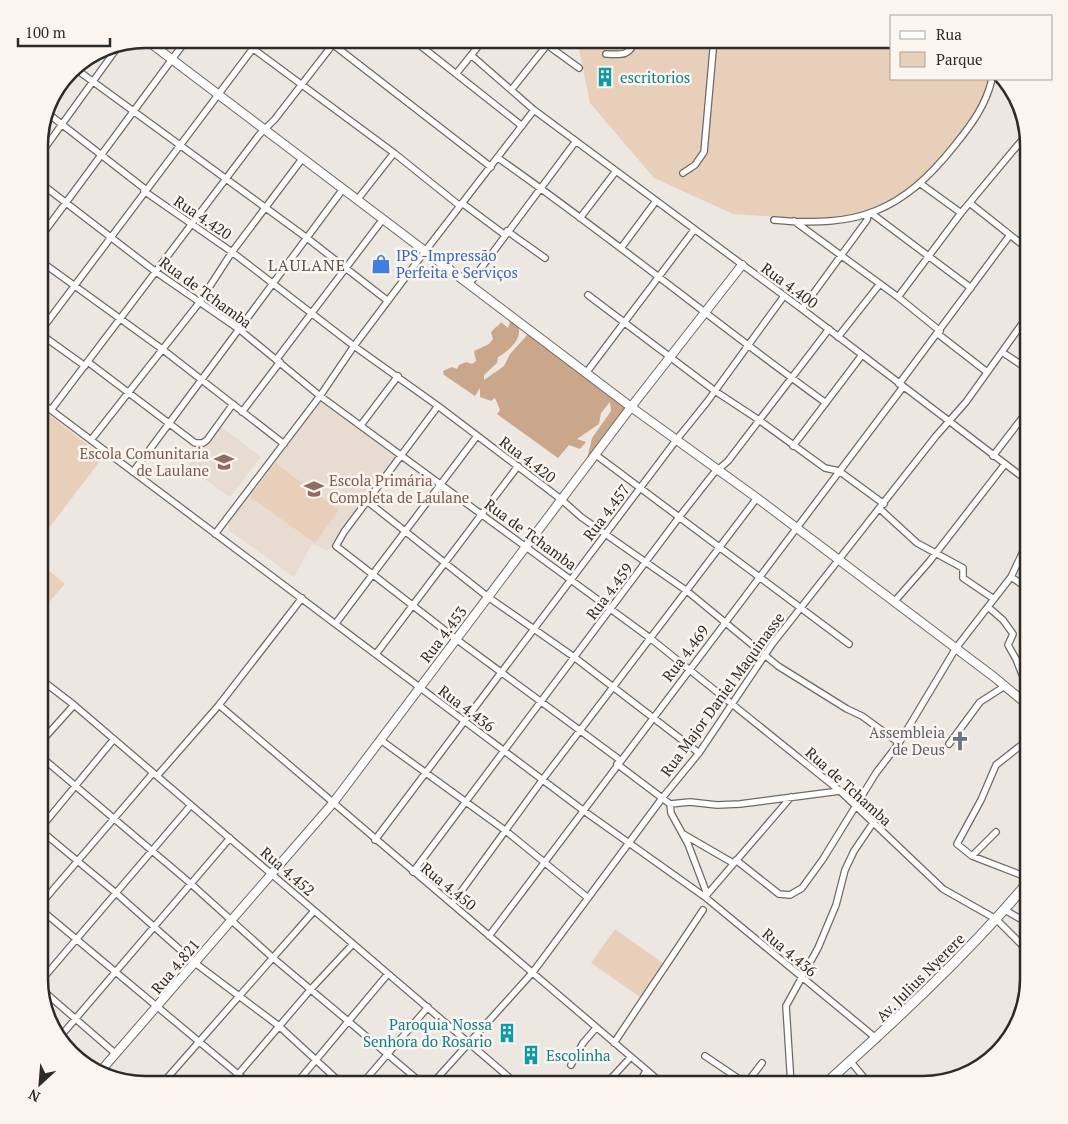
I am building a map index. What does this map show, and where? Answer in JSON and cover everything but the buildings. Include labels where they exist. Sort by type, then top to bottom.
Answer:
[{"type":"main road","name":"Av. Julius Nyerere","points":[[835,1076],[877,1039],[1005,910],[1020,891]]},
{"type":"street","points":[[157,48],[302,159],[470,283],[631,407],[757,498],[1020,698]]},
{"type":"street","points":[[48,227],[179,48]]},
{"type":"street","points":[[48,321],[144,190],[253,48],[461,205],[545,258]]},
{"type":"street","points":[[51,410],[264,129],[275,119],[329,48]]},
{"type":"street","points":[[344,48],[491,167]]},
{"type":"street","points":[[423,48],[522,126]]},
{"type":"street","points":[[456,74],[477,48]]},
{"type":"street","points":[[512,89],[545,48]]},
{"type":"street","points":[[551,48],[579,68]]},
{"type":"street","points":[[606,54],[622,55],[632,48]]},
{"type":"street","points":[[683,173],[695,165],[704,152],[713,48]]},
{"type":"street","points":[[48,143],[113,53]]},
{"type":"street","name":"Rua 4.400","points":[[471,55],[534,110],[829,329],[1020,475]]},
{"type":"street","points":[[80,73],[307,238],[388,301]]},
{"type":"street","points":[[774,220],[835,222],[870,213],[920,184],[944,159],[981,110],[992,80]]},
{"type":"street","points":[[215,534],[320,396],[354,346],[426,250],[534,110]]},
{"type":"street","name":"Rua 4.420","points":[[52,116],[144,190],[273,282],[354,346],[398,376],[605,534],[687,591],[797,679],[846,709],[862,716],[899,743]]},
{"type":"street","points":[[470,283],[576,141]]},
{"type":"street","points":[[898,297],[961,213],[971,204],[1020,143]]},
{"type":"street","points":[[357,200],[394,153]]},
{"type":"street","points":[[498,158],[621,248],[704,314],[826,403]]},
{"type":"street","points":[[91,440],[199,303],[232,252],[302,159]]},
{"type":"street","points":[[580,218],[616,171]]},
{"type":"street","points":[[920,184],[961,213]]},
{"type":"street","name":"Rua de Tchamba","points":[[48,189],[156,272],[240,330],[320,396],[650,638],[840,791],[942,889],[996,919],[1020,943]]},
{"type":"street","points":[[133,472],[343,189]]},
{"type":"street","points":[[621,248],[656,201]]},
{"type":"street","points":[[971,204],[1020,243]]},
{"type":"street","points":[[870,213],[971,288]]},
{"type":"street","points":[[802,309],[841,258],[870,213]]},
{"type":"street","points":[[242,412],[312,312],[383,218]]},
{"type":"street","points":[[794,222],[841,258],[898,297],[987,372]]},
{"type":"street","points":[[586,373],[660,278],[694,230]]},
{"type":"street","name":"Rua 4.469","points":[[490,936],[584,811],[618,762],[654,718],[724,622],[839,471],[1010,235]]},
{"type":"street","name":"Rua 4.453","points":[[272,874],[333,804],[382,741],[419,688],[631,407],[742,266]]},
{"type":"street","points":[[48,267],[162,349],[284,444]]},
{"type":"street","points":[[838,337],[879,285]]},
{"type":"street","points":[[588,295],[715,391],[825,468],[839,471],[884,504]]},
{"type":"street","name":"Rua 4.457","points":[[375,840],[715,391],[784,296]]},
{"type":"street","name":"Rua Major Daniel Maquinasse","points":[[439,1076],[533,972],[663,797],[699,754],[765,655],[801,607],[936,436],[950,421],[1020,327]]},
{"type":"street","name":"Rua 4.459","points":[[413,872],[680,516],[718,470],[728,461],[829,329]]},
{"type":"street","points":[[48,339],[128,392],[195,443],[202,443],[207,440],[233,404]]},
{"type":"street","points":[[1002,352],[1020,364]]},
{"type":"street","points":[[793,446],[862,355]]},
{"type":"street","points":[[361,425],[398,376]]},
{"type":"street","points":[[438,406],[366,501],[336,546],[456,639],[581,730],[663,797],[670,804],[671,813],[683,834],[706,896]]},
{"type":"street","name":"Rua 4.436","points":[[48,408],[628,844],[706,896],[877,1039]]},
{"type":"street","points":[[993,456],[1020,421]]},
{"type":"street","points":[[336,623],[478,436]]},
{"type":"street","points":[[596,455],[680,516],[848,644]]},
{"type":"street","points":[[894,602],[936,553],[1005,464]]},
{"type":"street","points":[[376,654],[518,466]]},
{"type":"street","points":[[452,904],[543,780],[757,498]]},
{"type":"street","points":[[366,501],[488,597],[574,657],[699,754]]},
{"type":"street","points":[[880,509],[917,543],[963,568],[963,578],[994,600]]},
{"type":"street","points":[[683,834],[735,861],[770,888],[784,895],[790,895],[802,888],[899,743],[956,648],[1011,577],[1020,558]]},
{"type":"street","points":[[1011,577],[1020,583]]},
{"type":"street","points":[[48,896],[114,818],[219,705],[302,598]]},
{"type":"street","points":[[988,607],[1003,620],[1013,634],[1008,645],[1020,669]]},
{"type":"street","name":"Rua 4.452","points":[[48,685],[114,739],[387,975],[428,1006],[508,1076]]},
{"type":"street","points":[[949,744],[980,702],[1005,686]]},
{"type":"street","points":[[48,734],[74,705]]},
{"type":"street","name":"Rua 4.450","points":[[219,705],[652,1076]]},
{"type":"street","points":[[48,819],[114,739]]},
{"type":"street","points":[[382,741],[506,831],[588,898]]},
{"type":"street","points":[[1020,746],[996,765],[981,800],[957,844],[972,856],[1020,876]]},
{"type":"street","points":[[48,763],[152,850],[272,957],[414,1076]]},
{"type":"street","points":[[670,804],[690,802],[717,805],[820,795],[840,791]]},
{"type":"street","points":[[706,896],[791,797]]},
{"type":"street","points":[[48,972],[191,805]]},
{"type":"street","points":[[791,1076],[786,1009],[836,905],[850,859],[873,823]]},
{"type":"street","points":[[972,856],[996,832]]},
{"type":"street","points":[[48,837],[116,893],[195,963],[279,1026],[333,1076]]},
{"type":"street","points":[[64,1032],[115,970],[230,838]]},
{"type":"street","name":"Rua 4.821","points":[[104,1067],[272,874]]},
{"type":"street","points":[[614,1043],[703,910]]},
{"type":"street","points":[[1005,910],[1020,919]]},
{"type":"street","points":[[169,1076],[189,1052],[200,1043],[272,957],[314,911]]},
{"type":"street","points":[[48,915],[238,1074],[311,989],[352,945]]},
{"type":"street","points":[[303,1076],[350,1022],[387,975]]},
{"type":"street","points":[[49,996],[116,1054]]},
{"type":"street","points":[[369,1076],[428,1006]]},
{"type":"street","points":[[571,1066],[583,1044],[596,1028]]},
{"type":"street","points":[[705,1056],[734,1076]]},
{"type":"street","points":[[613,1076],[630,1058]]},
{"type":"street","points":[[753,1076],[762,1062]]},
{"type":"street","points":[[851,1062],[863,1076]]},
{"type":"street","points":[[643,1076],[646,1071]]},
{"type":"shaded area","points":[[501,322],[508,328],[510,322],[516,322],[519,327],[518,337],[512,347],[498,357],[497,363],[484,375],[484,380],[504,366],[510,354],[529,333],[630,409],[589,460],[587,459],[592,438],[611,411],[610,402],[601,413],[599,424],[577,439],[586,442],[580,449],[569,445],[558,458],[497,414],[500,410],[495,398],[491,401],[480,397],[480,388],[475,396],[444,375],[443,371],[452,367],[457,369],[459,365],[466,362],[472,364],[476,361],[474,351],[489,344],[493,339],[492,331]]},
{"type":"shaded area","name":"Escola Primária Completa de Laulane","points":[[321,402],[397,458],[328,551],[312,544],[294,577],[229,530],[229,520]]},
{"type":"shaded area","name":"Escola Comunitaria de Laulane","points":[[220,426],[261,457],[230,497],[187,467]]},
{"type":"green space","points":[[579,48],[890,48],[890,80],[990,80],[987,98],[958,142],[925,180],[887,205],[842,221],[733,214],[654,178],[590,103]]},
{"type":"green space","points":[[48,414],[103,457],[48,529]]},
{"type":"green space","points":[[275,463],[339,510],[315,543],[250,497]]},
{"type":"green space","points":[[48,570],[65,584],[48,603]]},
{"type":"green space","points":[[615,929],[664,964],[640,997],[591,963]]},
{"type":"place","name":"escritorios","points":[[605,77]]},
{"type":"place","name":"IPS -Impressão Perfeita e Serviços","points":[[381,264]]},
{"type":"place","name":"Escola Comunitaria de Laulane","points":[[224,462]]},
{"type":"place","name":"Escola Primária Completa de Laulane","points":[[314,489]]},
{"type":"place","name":"Assembleia de Deus","points":[[960,741]]},
{"type":"place","name":"Paroquia Nossa Senhora do Rosario","points":[[507,1033]]},
{"type":"place","name":"Escolinha","points":[[531,1055]]},
{"type":"district","name":"LAULANE","points":[[307,265]]}]
